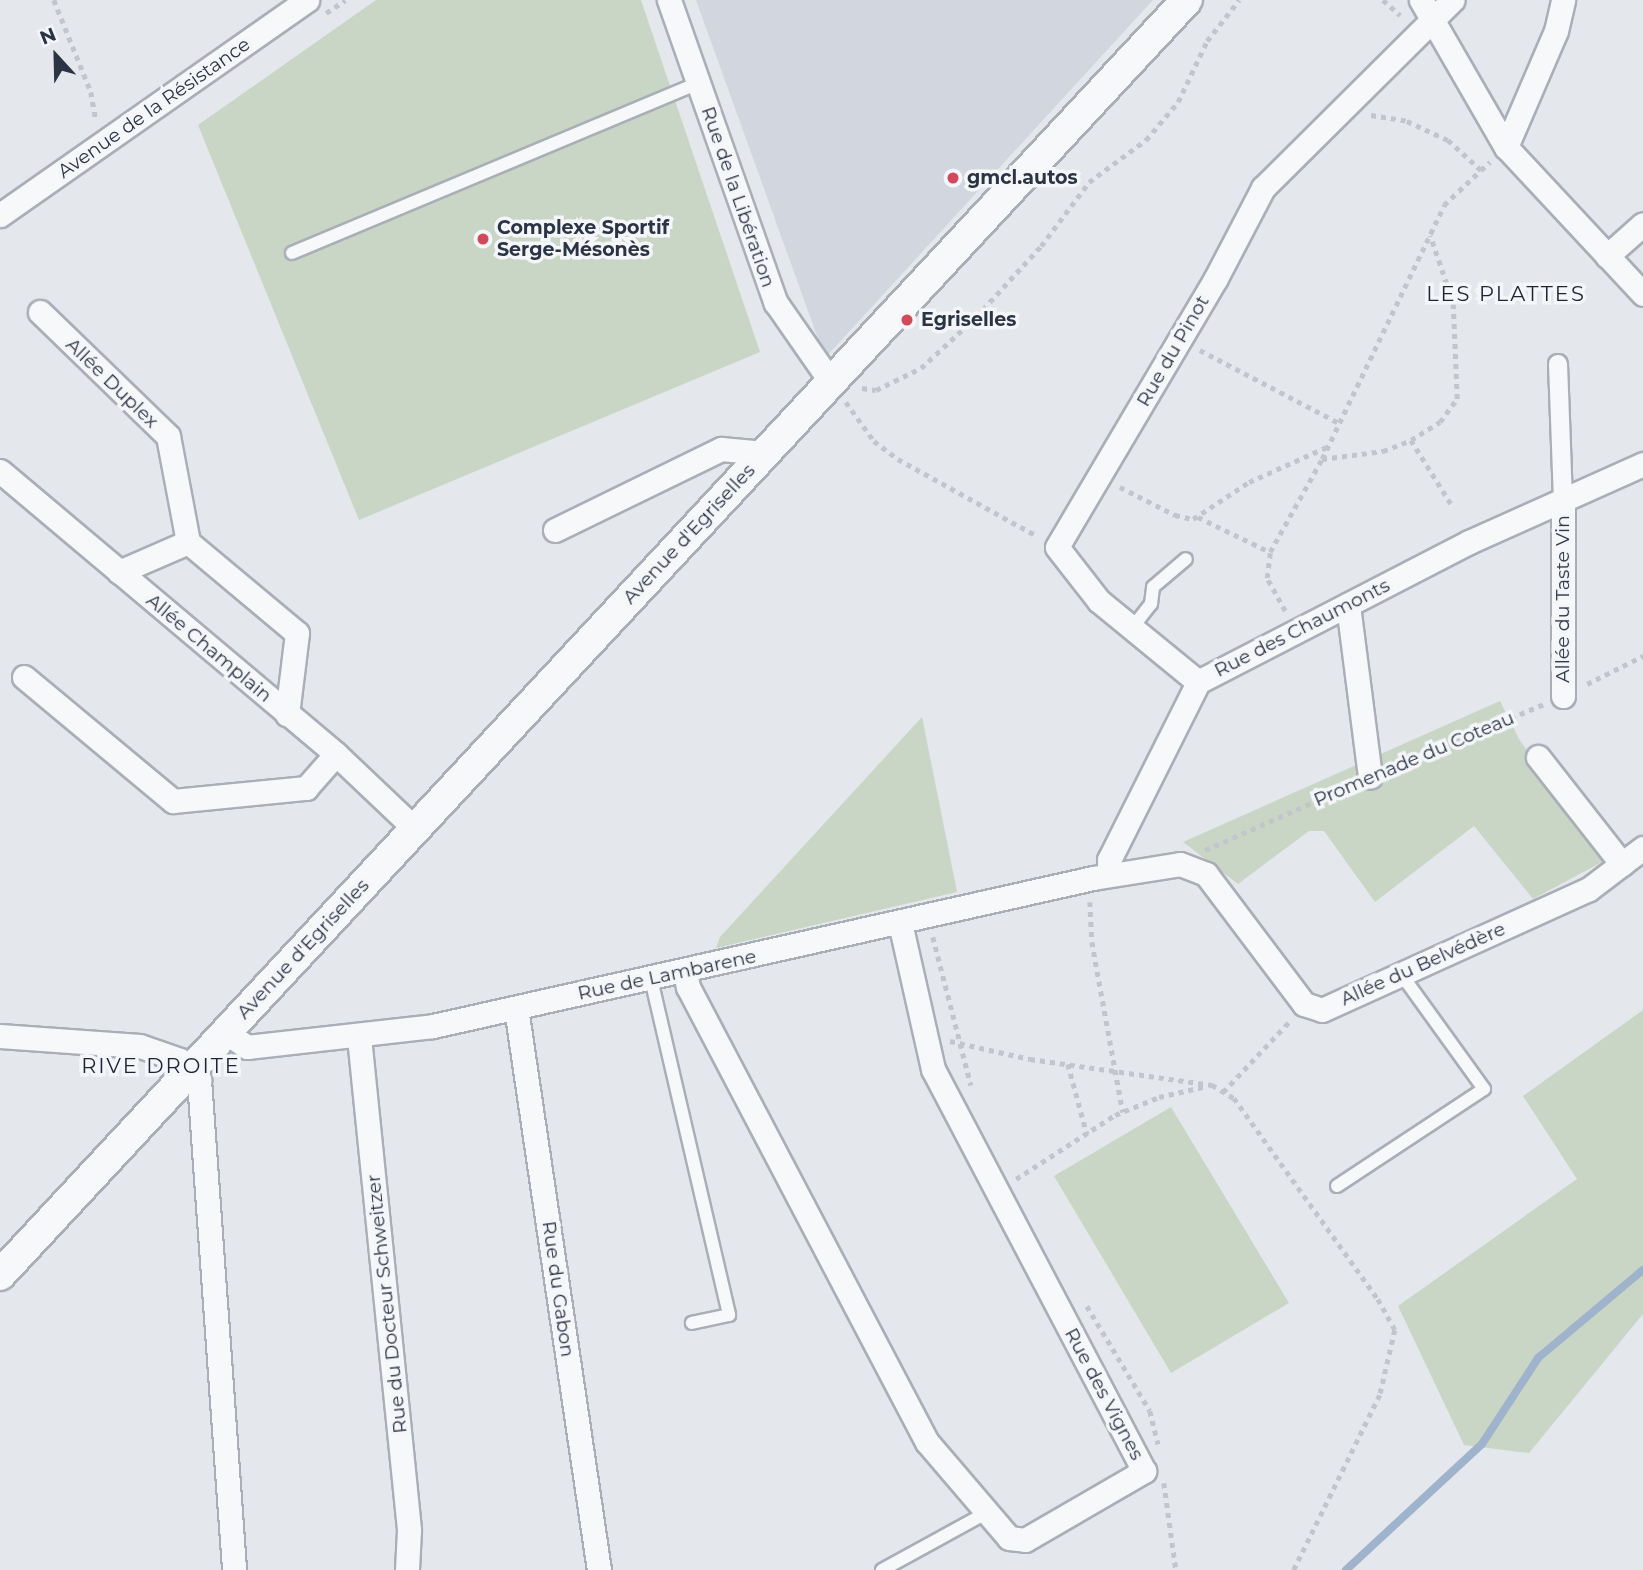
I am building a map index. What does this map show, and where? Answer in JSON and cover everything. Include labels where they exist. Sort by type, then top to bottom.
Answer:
[{"type":"street","name":"Avenue de la Résistance","points":[[0,215],[307,0]]},
{"type":"street","name":"Rue de la Libération","points":[[669,0],[776,303],[831,382]]},
{"type":"street","name":"Avenue d'Egriselles","points":[[0,1275],[1187,0]]},
{"type":"street","points":[[1421,0],[1506,147],[1643,294]]},
{"type":"street","name":"Rue du Pinot","points":[[1057,547],[1180,339],[1263,188],[1434,22],[1452,0]]},
{"type":"street","points":[[1506,147],[1556,31],[1563,0]]},
{"type":"street","points":[[1607,256],[1643,224]]},
{"type":"street","name":"Allée Duplex","points":[[40,312],[168,436],[188,542]]},
{"type":"street","points":[[1558,364],[1563,502]]},
{"type":"street","points":[[555,530],[721,449],[765,453]]},
{"type":"street","name":"Rue des Chaumonts","points":[[1101,876],[1198,682],[1469,542],[1643,464]]},
{"type":"street","name":"Allée Champlain","points":[[0,471],[336,754],[415,829]]},
{"type":"street","name":"Allée du Taste Vin","points":[[1563,502],[1563,696]]},
{"type":"street","points":[[119,572],[188,542],[297,633],[287,714]]},
{"type":"street","points":[[1057,547],[1099,601],[1198,682]]},
{"type":"street","points":[[1348,605],[1370,777]]},
{"type":"street","points":[[24,677],[173,801],[306,788],[336,754]]},
{"type":"street","points":[[1538,757],[1622,864]]},
{"type":"street","name":"Allée du Belvédère","points":[[1304,1004],[1322,1010],[1589,889],[1643,848]]},
{"type":"street","points":[[1101,876],[1180,864],[1193,868],[1212,881],[1304,1004]]},
{"type":"street","name":"Rue de Lambarene","points":[[225,1032],[247,1047],[359,1037],[516,1008],[685,972],[1101,876]]},
{"type":"street","name":"Rue des Vignes","points":[[685,972],[688,987],[927,1442],[1009,1538],[1024,1540],[1144,1471],[933,1069],[900,923]]},
{"type":"street","name":"Rue du Gabon","points":[[516,1008],[600,1570]]},
{"type":"street","points":[[0,1036],[140,1046],[180,1060],[199,1080],[234,1570]]},
{"type":"street","name":"Rue du Docteur Schweitzer","points":[[359,1037],[410,1530],[407,1570]]},
{"type":"lane","points":[[292,253],[698,83]]},
{"type":"lane","points":[[1132,628],[1151,604],[1153,587],[1185,559]]},
{"type":"lane","points":[[1337,1186],[1484,1089],[1401,974]]},
{"type":"lane","points":[[651,979],[729,1315],[692,1323]]},
{"type":"lane","points":[[881,1570],[986,1513]]},
{"type":"path","points":[[54,0],[91,92],[96,121]]},
{"type":"path","points":[[831,382],[876,390],[921,368],[976,317],[1041,246],[1089,182],[1146,140],[1178,102],[1207,41],[1239,0]]},
{"type":"path","points":[[1321,131],[1373,115],[1407,121],[1447,140],[1481,170]]},
{"type":"path","points":[[1303,629],[1283,609],[1267,578],[1270,552],[1322,459],[1444,205],[1506,147]]},
{"type":"path","points":[[1322,459],[1383,451],[1411,440],[1440,422],[1457,399],[1453,303],[1430,235]]},
{"type":"path","points":[[1180,339],[1339,423]]},
{"type":"path","points":[[831,382],[874,440],[898,459],[1057,547]]},
{"type":"path","points":[[1411,440],[1453,507]]},
{"type":"path","points":[[1197,517],[1249,482],[1301,455],[1328,447]]},
{"type":"path","points":[[1099,476],[1175,515],[1197,517],[1270,552]]},
{"type":"path","name":"Promenade du Coteau","points":[[1193,868],[1208,846],[1563,696],[1643,656]]},
{"type":"path","points":[[1101,876],[1092,942],[1123,1112]]},
{"type":"path","points":[[928,916],[958,1042],[973,1092]]},
{"type":"path","points":[[1223,1092],[1304,1004]]},
{"type":"path","points":[[926,1039],[958,1042],[1068,1064],[1212,1085],[1234,1098],[1292,1174],[1378,1299],[1395,1331],[1380,1395],[1294,1570]]},
{"type":"path","points":[[1068,1064],[1087,1134]]},
{"type":"path","points":[[996,1190],[1123,1112],[1158,1097],[1212,1085]]},
{"type":"path","points":[[1011,1166],[1024,1191]]},
{"type":"path","points":[[1084,1301],[1150,1410],[1159,1453]]},
{"type":"path","points":[[1163,1479],[1176,1570]]},
{"type":"shaded area","points":[[696,0],[1153,0],[825,358]]},
{"type":"green space","name":"Complexe Sportif Serge-Mésonès","points":[[376,0],[641,0],[760,352],[359,520],[198,125]]},
{"type":"green space","points":[[1500,701],[1519,739],[1604,861],[1533,899],[1474,826],[1375,902],[1324,831],[1309,831],[1238,884],[1183,842]]},
{"type":"green space","points":[[922,717],[957,892],[716,948],[720,937]]},
{"type":"green space","points":[[1643,1010],[1643,1314],[1529,1453],[1464,1445],[1398,1306],[1577,1179],[1523,1096]]},
{"type":"green space","points":[[1171,1107],[1289,1303],[1171,1373],[1054,1176]]},
{"type":"waterway","points":[[1346,1570],[1482,1444],[1538,1358],[1643,1270]]},
{"type":"place","name":"gmcl.autos","points":[[953,178]]},
{"type":"place","name":"Complexe Sportif Serge-Mésonès","points":[[483,239]]},
{"type":"place","name":"Egriselles","points":[[907,320]]},
{"type":"district","name":"LES PLATTES","points":[[1506,294]]},
{"type":"district","name":"RIVE DROITE","points":[[161,1066]]}]
